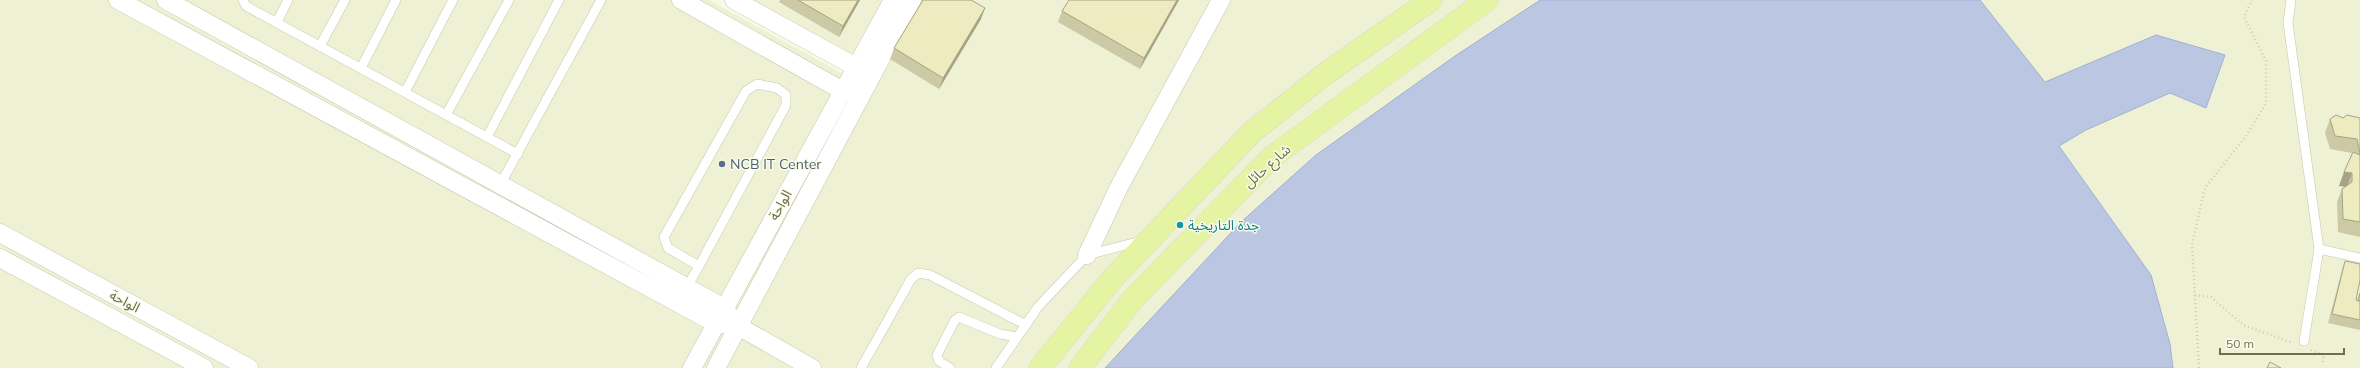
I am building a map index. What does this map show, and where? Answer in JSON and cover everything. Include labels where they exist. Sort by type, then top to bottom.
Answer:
[{"type":"main road","points":[[1040,368],[1113,278],[1252,132],[1325,74],[1431,0]]},
{"type":"main road","name":"شارع حائل","points":[[1080,368],[1134,299],[1272,157],[1487,0]]},
{"type":"street","points":[[118,0],[715,323],[738,326],[812,368]]},
{"type":"street","points":[[166,0],[184,4],[500,185],[724,308],[738,326]]},
{"type":"street","points":[[681,0],[843,91],[862,92],[856,67],[734,0]]},
{"type":"street","name":"الواحة","points":[[692,368],[715,323],[893,0]]},
{"type":"street","name":"الواحة","points":[[716,368],[912,0]]},
{"type":"street","points":[[1087,255],[1119,187],[1221,0]]},
{"type":"street","name":"الواحة","points":[[0,233],[249,368]]},
{"type":"street","name":"الواحة","points":[[0,258],[204,368]]},
{"type":"lane","points":[[243,0],[246,6],[518,154]]},
{"type":"lane","points":[[277,22],[288,0]]},
{"type":"lane","points":[[320,46],[345,0]]},
{"type":"lane","points":[[361,68],[396,0]]},
{"type":"lane","points":[[405,92],[453,0]]},
{"type":"lane","points":[[446,115],[509,0]]},
{"type":"lane","points":[[487,137],[559,0]]},
{"type":"lane","points":[[500,185],[601,0]]},
{"type":"lane","points":[[2291,0],[2288,23],[2319,249],[2304,341]]},
{"type":"lane","points":[[687,287],[699,266],[786,105],[786,95],[777,88],[757,84],[746,91],[664,237],[668,248],[699,266]]},
{"type":"lane","points":[[996,368],[1038,307],[1087,255],[1150,239]]},
{"type":"lane","points":[[2319,249],[2360,258]]},
{"type":"lane","points":[[861,368],[911,278],[918,273],[930,275],[1026,325]]},
{"type":"lane","points":[[950,368],[939,362],[937,355],[955,320],[959,317],[1000,334],[1017,337]]},
{"type":"path","points":[[2199,368],[2192,244],[2204,188],[2246,136],[2266,102],[2266,61],[2244,17],[2252,0]]},
{"type":"path","points":[[2195,295],[2212,297],[2243,324],[2294,344]]},
{"type":"path","points":[[2309,350],[2324,355],[2322,362]]},
{"type":"shaded area","name":"جدة التاريخية","points":[[0,0],[709,0],[858,82],[904,0],[2360,0],[2360,368],[0,368]]},
{"type":"shaded area","points":[[751,0],[883,0],[852,55]]},
{"type":"water","points":[[1540,0],[1980,0],[2045,82],[2156,35],[2225,55],[2206,108],[2170,93],[2086,130],[2059,146],[2151,275],[2170,344],[2173,368],[1105,368],[1241,222],[1316,155],[1455,56]]},
{"type":"building","points":[[798,0],[858,0],[843,26]]},
{"type":"building","points":[[923,0],[971,0],[985,8],[943,78],[894,48]]},
{"type":"building","points":[[1069,0],[1177,0],[1144,58],[1062,11]]},
{"type":"building","points":[[2336,115],[2343,118],[2347,115],[2360,118],[2360,154],[2357,139],[2335,136],[2330,119]]},
{"type":"building","points":[[2353,152],[2360,155],[2360,222],[2343,219],[2342,189],[2352,182],[2352,173],[2344,172]]},
{"type":"building","points":[[2345,261],[2360,264],[2360,280],[2356,300],[2360,301],[2360,320],[2332,314]]},
{"type":"building","points":[[2270,362],[2281,368],[2267,368]]},
{"type":"place","name":"NCB IT Center","points":[[722,164]]},
{"type":"place","name":"جدة التاريخية","points":[[1180,225]]}]
